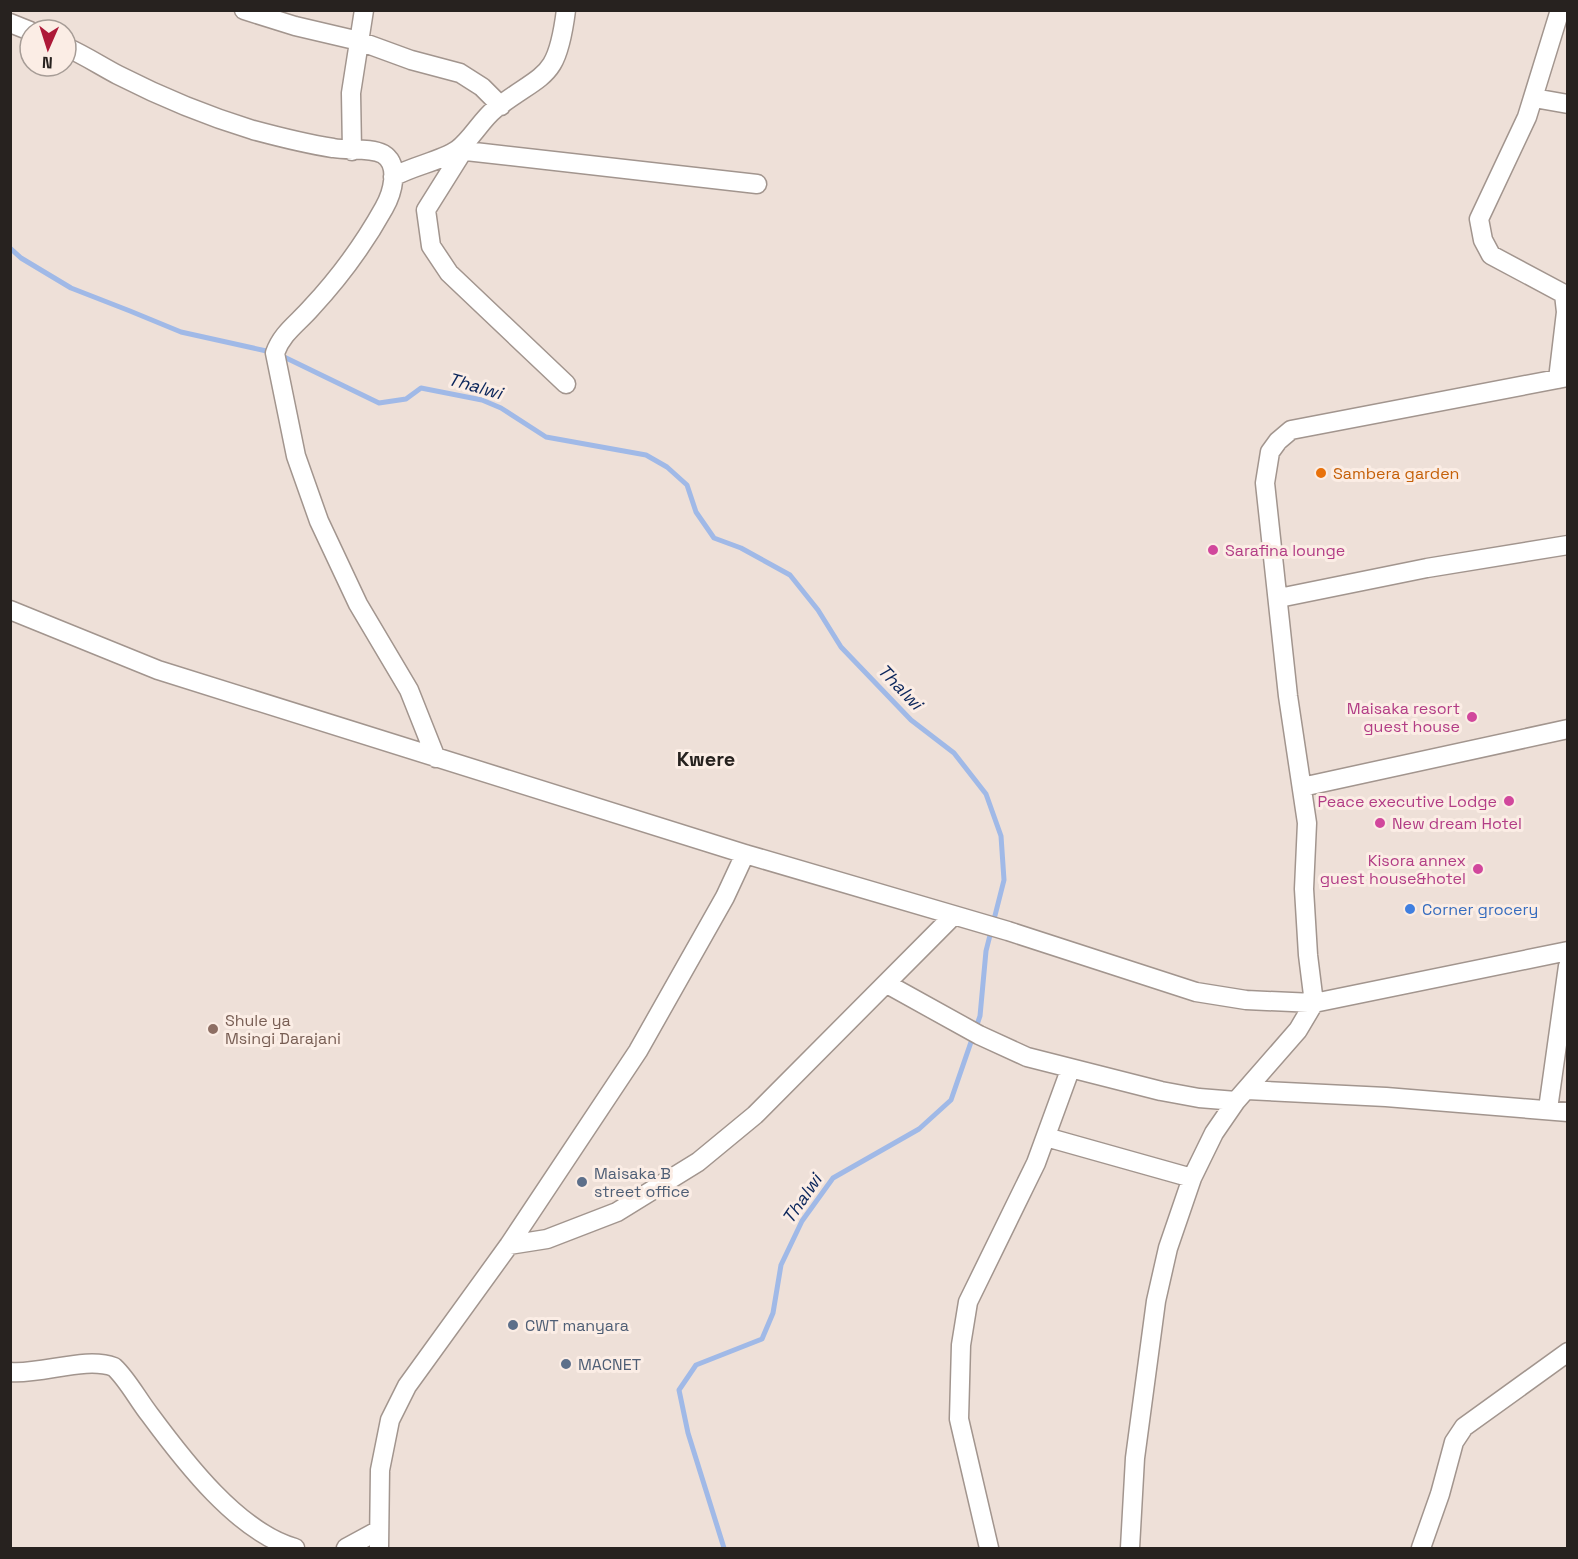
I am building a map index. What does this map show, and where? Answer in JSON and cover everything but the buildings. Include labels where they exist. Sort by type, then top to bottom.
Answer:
[{"type":"street","points":[[244,10],[295,26],[359,41],[411,60],[460,73],[482,87],[501,106]]},
{"type":"street","points":[[352,151],[351,93],[364,10]]},
{"type":"street","points":[[566,10],[560,50],[547,72],[535,84],[501,106],[460,150],[426,210],[431,246],[449,273],[566,384]]},
{"type":"street","points":[[1130,1548],[1135,1458],[1156,1301],[1168,1248],[1192,1178],[1214,1133],[1298,1030],[1314,1003],[1304,889],[1307,837],[1288,696],[1265,483],[1270,452],[1284,434],[1302,428],[1563,378],[1566,312],[1564,294],[1491,255],[1483,240],[1479,219],[1534,98],[1560,10]]},
{"type":"street","points":[[78,53],[118,75],[188,107],[253,129],[352,151],[383,154],[390,161],[393,177],[386,206],[369,234],[311,309],[279,341],[275,353],[296,456],[319,520],[358,604],[410,690],[436,758]]},
{"type":"street","points":[[1534,98],[1568,104]]},
{"type":"street","points":[[393,177],[410,168],[460,150],[757,183]]},
{"type":"street","points":[[1279,598],[1426,568],[1568,545]]},
{"type":"street","points":[[10,610],[158,670],[745,854],[976,922],[1196,993],[1314,1003],[1568,951]]},
{"type":"street","points":[[1302,787],[1568,729]]},
{"type":"street","points":[[346,1548],[379,1539],[381,1470],[390,1420],[422,1362],[509,1245],[638,1051],[725,897],[745,854]]},
{"type":"street","points":[[509,1245],[547,1239],[578,1229],[617,1212],[678,1176],[755,1115],[953,916]]},
{"type":"street","points":[[1548,1109],[1568,966]]},
{"type":"street","points":[[887,984],[1005,1048],[1070,1070],[1199,1098],[1242,1096],[1548,1109],[1568,1112]]},
{"type":"street","points":[[990,1548],[959,1419],[962,1345],[968,1302],[1017,1204],[1046,1137],[1070,1070]]},
{"type":"street","points":[[1046,1137],[1192,1178]]},
{"type":"street","points":[[1421,1548],[1440,1494],[1454,1442],[1464,1427],[1568,1352]]},
{"type":"street","points":[[10,1372],[32,1372],[101,1363],[114,1367],[161,1431],[230,1507],[262,1534],[295,1548]]},
{"type":"waterway","name":"Thalwi","points":[[10,248],[21,258],[71,288],[181,332],[271,352]]},
{"type":"waterway","name":"Thalwi","points":[[280,355],[379,403],[406,399],[421,388],[482,400],[501,408],[546,437],[646,455],[667,467],[687,485],[696,512],[714,538],[741,548],[790,575],[818,610],[841,647],[911,720],[954,753],[986,794],[1001,836],[1004,880],[986,951],[980,1016],[951,1100],[919,1129],[833,1178],[802,1221],[781,1265],[773,1313],[762,1339],[696,1365],[679,1390],[688,1433],[724,1548]]},
{"type":"place","name":"Sambera garden","points":[[1321,473]]},
{"type":"place","name":"Sarafina lounge","points":[[1213,550]]},
{"type":"place","name":"Maisaka resort guest house","points":[[1472,717]]},
{"type":"place","name":"Peace executive Lodge","points":[[1509,801]]},
{"type":"place","name":"New dream Hotel","points":[[1380,823]]},
{"type":"place","name":"Kisora annex guest house&hotel","points":[[1478,869]]},
{"type":"place","name":"Corner grocery","points":[[1410,909]]},
{"type":"place","name":"Shule ya Msingi Darajani","points":[[213,1029]]},
{"type":"place","name":"Maisaka B street office","points":[[582,1182]]},
{"type":"place","name":"CWT manyara","points":[[513,1325]]},
{"type":"place","name":"MACNET","points":[[566,1364]]},
{"type":"district","name":"Kwere","points":[[706,759]]}]
